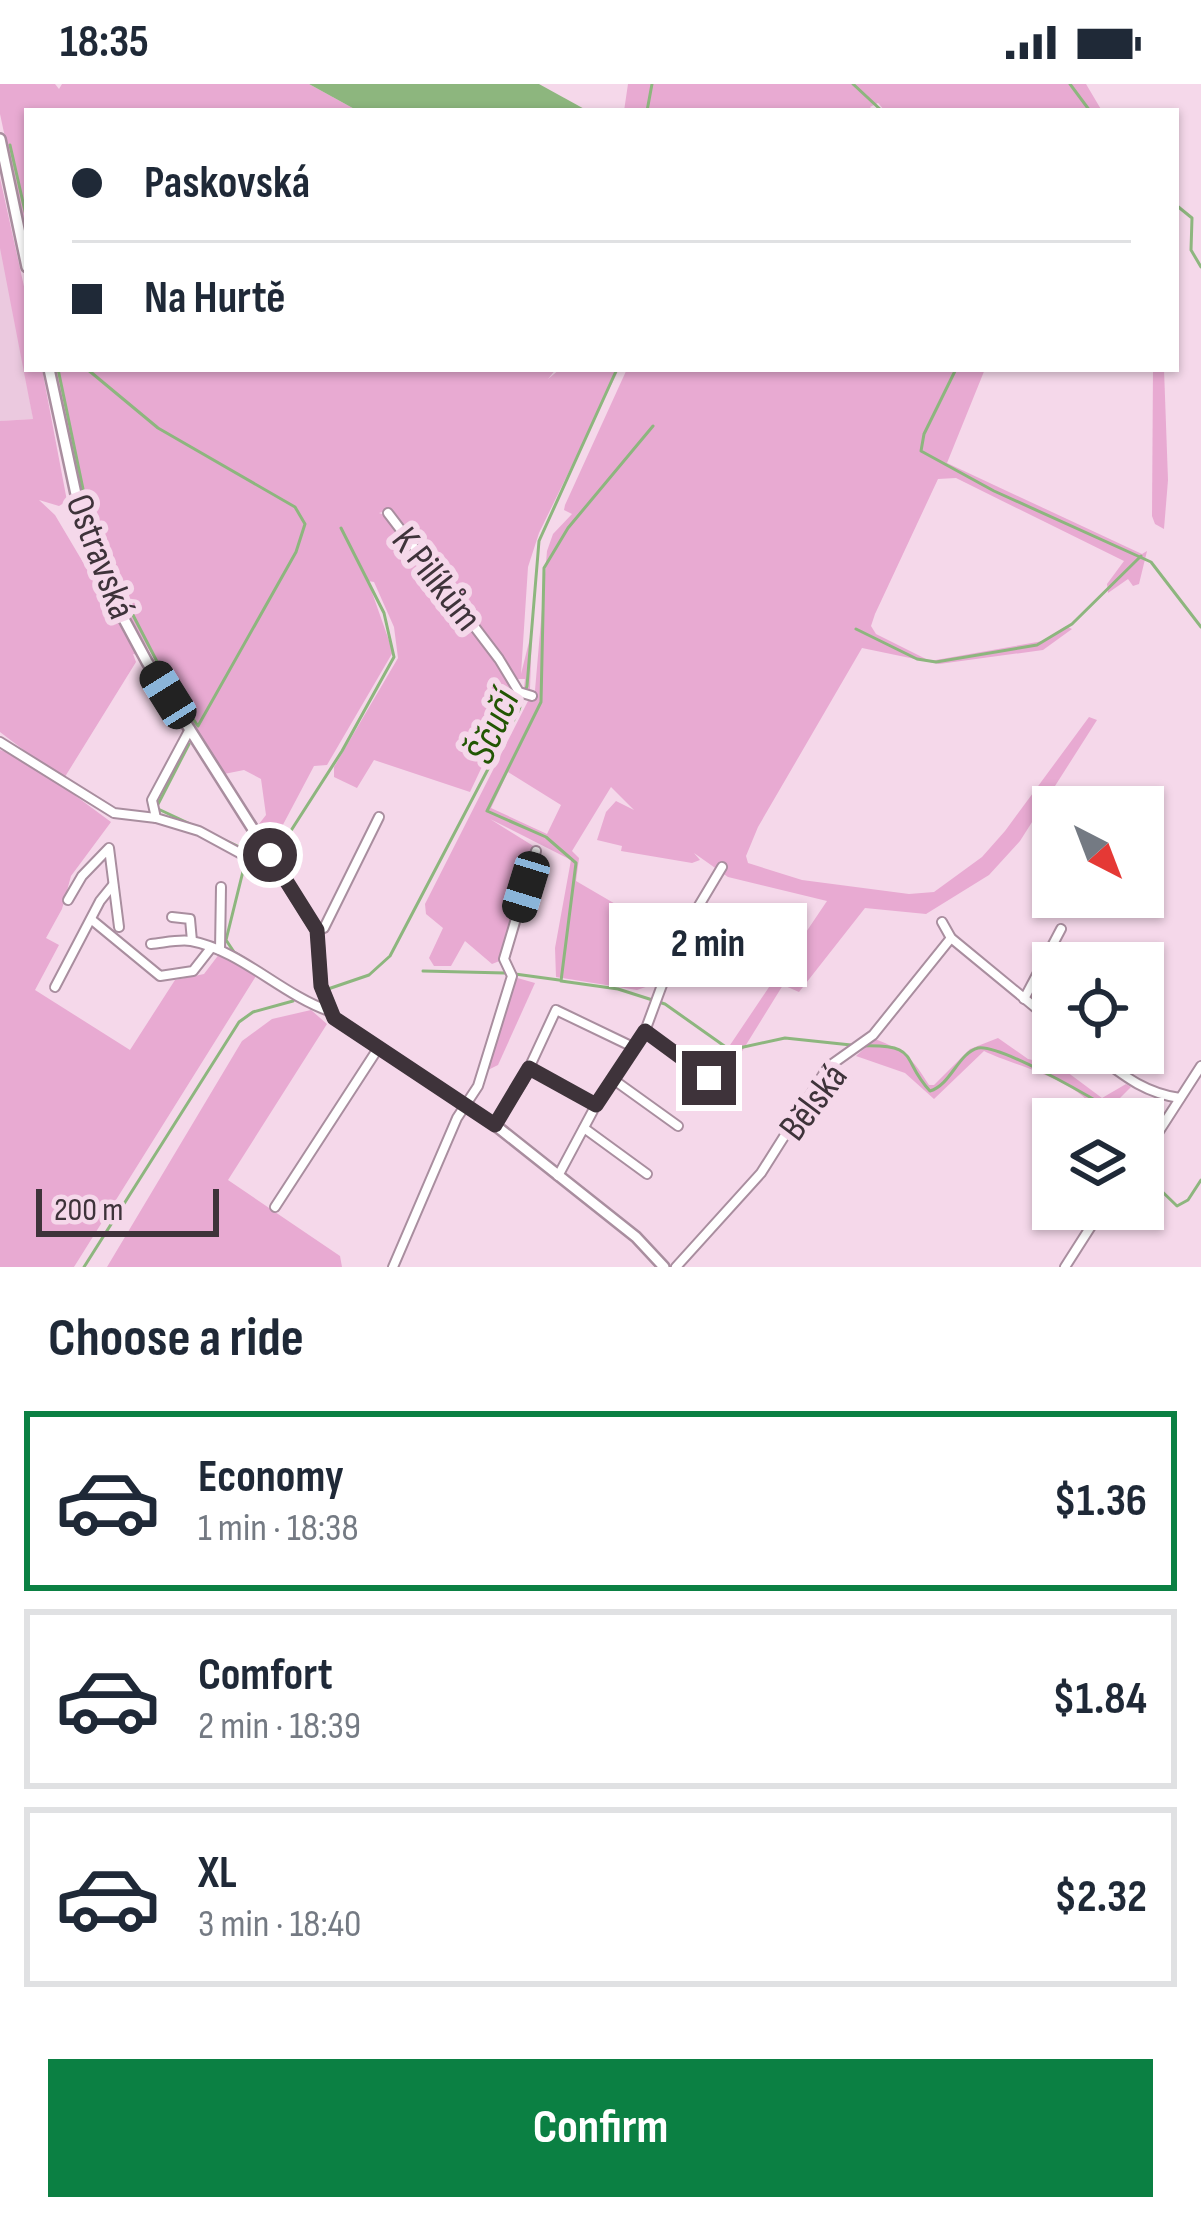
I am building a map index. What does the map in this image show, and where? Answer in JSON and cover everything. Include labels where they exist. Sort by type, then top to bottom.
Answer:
[{"type":"street","points":[[0,139],[24,253]]},
{"type":"street","name":"Ostravská","points":[[50,372],[79,508],[127,626],[317,930]]},
{"type":"street","name":"K Pilíkům","points":[[388,513],[527,694]]},
{"type":"street","points":[[156,818],[150,808],[152,800],[190,729]]},
{"type":"street","points":[[0,742],[114,813],[156,818],[199,831],[284,877]]},
{"type":"street","points":[[379,817],[324,928],[317,930],[322,991],[329,1011],[495,1125],[636,1238],[664,1267]]},
{"type":"street","points":[[68,900],[82,876],[109,848],[119,927]]},
{"type":"street","points":[[393,1267],[478,1086],[512,976],[504,958],[536,851]]},
{"type":"street","points":[[558,1176],[596,1105],[645,1031],[680,939],[722,867]]},
{"type":"street","points":[[56,986],[100,901],[114,884]]},
{"type":"street","points":[[92,920],[160,976],[193,971],[226,934],[221,886]]},
{"type":"street","points":[[172,917],[190,919],[192,941]]},
{"type":"street","points":[[942,922],[951,938],[1032,1005]]},
{"type":"street","points":[[1024,999],[1061,929]]},
{"type":"street","name":"Bělská","points":[[676,1267],[761,1173],[828,1067],[873,1035],[951,938]]},
{"type":"street","points":[[151,944],[192,941],[216,949],[329,1011]]},
{"type":"street","points":[[495,1125],[556,1010],[633,1047]]},
{"type":"street","points":[[645,1031],[709,1078]]},
{"type":"street","points":[[275,1207],[379,1047]]},
{"type":"street","points":[[1164,1123],[1201,1066]]},
{"type":"street","points":[[529,1068],[596,1105]]},
{"type":"street","points":[[1121,1074],[1158,1096],[1180,1098]]},
{"type":"street","points":[[614,1080],[678,1126]]},
{"type":"street","points":[[584,1128],[647,1174]]},
{"type":"street","points":[[1065,1267],[1089,1230]]},
{"type":"shaded area","points":[[0,84],[55,84],[59,89],[62,84],[309,84],[353,108],[24,108],[24,226],[0,114]]},
{"type":"shaded area","points":[[309,84],[539,84],[583,108],[353,108]]},
{"type":"shaded area","points":[[628,84],[1086,84],[1100,108],[882,108],[878,103],[871,108],[624,108]]},
{"type":"shaded area","points":[[0,178],[24,286],[24,372],[43,372],[67,501],[59,506],[39,500],[55,515],[138,655],[133,654],[136,662],[63,780],[0,732],[0,421],[33,419],[0,248]]},
{"type":"shaded area","points":[[0,227],[33,419],[0,421]]},
{"type":"shaded area","points":[[56,372],[554,372],[548,379],[556,372],[618,372],[539,533],[528,567],[521,674],[532,630],[530,689],[524,688],[525,679],[515,679],[428,571],[498,660],[514,699],[470,792],[374,760],[357,788],[334,777],[334,767],[398,658],[394,627],[374,582],[368,581],[393,652],[327,765],[314,766],[277,836],[269,841],[259,824],[266,815],[261,779],[244,770],[224,774],[115,594],[86,514]],"holes":[[[393,509],[398,526],[425,567],[379,513]]]},
{"type":"shaded area","points":[[626,372],[984,372],[947,463],[1142,554],[1147,551],[1139,584],[1133,586],[1128,579],[1108,593],[1107,584],[1124,561],[956,478],[938,479],[875,614],[871,626],[876,634],[930,661],[1043,641],[1066,626],[1072,629],[1043,650],[939,664],[862,648],[758,827],[746,856],[748,863],[802,880],[909,894],[934,892],[982,857],[1032,794],[1032,822],[989,875],[926,914],[865,908],[799,992],[783,985],[741,1053],[728,1056],[724,1054],[827,901],[728,877],[694,853],[700,860],[692,863],[621,851],[622,846],[597,840],[606,812],[616,801],[634,810],[611,787],[572,851],[579,858],[576,881],[677,940],[660,982],[637,990],[556,977],[555,948],[571,860],[490,819],[535,847],[502,960],[492,964],[465,941],[451,966],[434,966],[429,958],[443,928],[426,914],[425,904],[529,699],[534,702],[547,551],[553,534],[572,514],[564,510],[565,505]],"holes":[[[508,772],[561,805],[547,834],[491,808]]]},
{"type":"shaded area","points":[[1153,372],[1164,372],[1168,480],[1164,529],[1152,516]]},
{"type":"shaded area","points":[[1089,717],[1097,720],[1055,786],[1038,786]]},
{"type":"shaded area","points":[[0,750],[23,757],[111,822],[71,876],[62,909],[46,938],[59,945],[35,990],[130,1050],[175,980],[204,974],[220,953],[256,976],[74,1267],[0,1267]]},
{"type":"shaded area","points":[[514,977],[535,983],[498,1065],[488,1070],[482,1065]]},
{"type":"shaded area","points":[[311,1010],[327,1024],[228,1180],[340,1256],[342,1267],[107,1267],[242,1041],[272,1019]]},
{"type":"shaded area","points":[[998,1038],[1032,1060],[1032,1070],[984,1051],[934,1099],[905,1073],[856,1056],[875,1039],[907,1056],[929,1085],[934,1085],[970,1049]]},
{"type":"shaded area","points":[[1042,1074],[1070,1074],[1102,1098],[1084,1098]]},
{"type":"shaded area","points":[[1126,1084],[1131,1087],[1120,1098],[1102,1098]]},
{"type":"waterway","points":[[648,108],[652,84]]},
{"type":"waterway","points":[[853,84],[879,108]]},
{"type":"waterway","points":[[1070,84],[1088,108]]},
{"type":"waterway","points":[[10,145],[24,207]]},
{"type":"waterway","points":[[1179,207],[1192,218],[1191,250],[1201,267]]},
{"type":"waterway","points":[[59,372],[83,489]]},
{"type":"waterway","points":[[91,372],[158,428],[295,507],[305,524],[296,552],[198,726],[167,681],[117,584],[91,513]]},
{"type":"waterway","points":[[328,989],[369,975],[390,956],[519,710],[527,686],[539,541],[616,372]]},
{"type":"waterway","points":[[955,372],[924,434],[921,451],[994,491],[1151,562],[1201,627]]},
{"type":"waterway","name":"Ščučí","points":[[653,426],[568,528],[544,568],[541,702],[487,811],[546,837],[576,863],[561,981],[618,989],[665,1004],[730,1050],[785,1038],[851,1045]]},
{"type":"waterway","points":[[276,854],[342,751],[394,657],[384,613],[341,528]]},
{"type":"waterway","points":[[856,629],[917,659],[936,662],[1037,645],[1072,624],[1141,556]]},
{"type":"waterway","points":[[189,744],[156,808],[248,851],[226,940],[234,952],[274,977]]},
{"type":"waterway","points":[[248,851],[267,860]]},
{"type":"waterway","points":[[423,971],[505,973]]},
{"type":"waterway","points":[[515,974],[559,980]]},
{"type":"waterway","points":[[84,1267],[239,1022],[253,1012],[293,1001]]},
{"type":"waterway","name":"Ščučí","points":[[861,1046],[901,1051],[930,1091],[978,1048],[1004,1054],[1091,1098]]},
{"type":"waterway","name":"Ščučí","points":[[1164,1193],[1177,1206],[1188,1200],[1201,1180]]},
{"type":"route","points":[[270,855],[317,930],[322,946],[321,986],[334,1018],[495,1125],[529,1068],[596,1105],[645,1031],[709,1078]]}]
